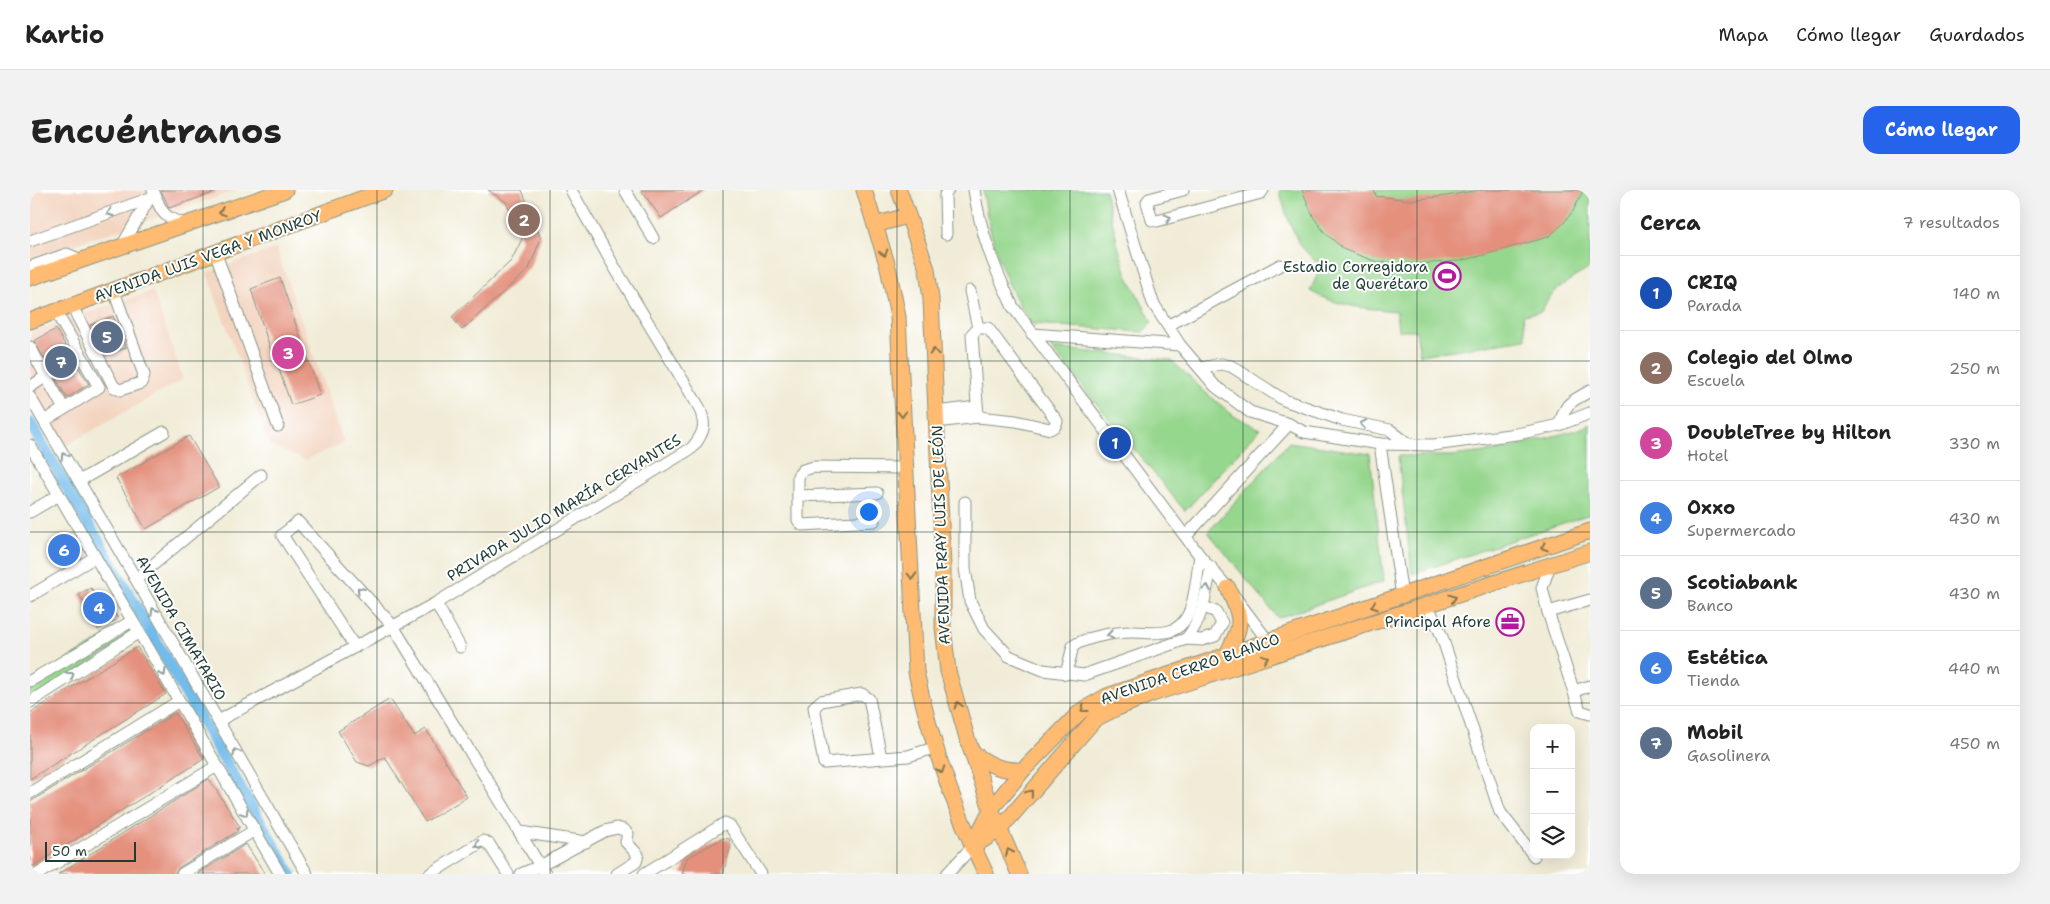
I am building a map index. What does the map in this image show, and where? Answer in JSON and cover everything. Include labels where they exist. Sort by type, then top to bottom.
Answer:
[{"type":"main road","points":[[30,278],[285,190]]},
{"type":"main road","name":"AVENIDA LUIS VEGA Y MONROY","points":[[30,321],[216,254],[385,190]]},
{"type":"main road","name":"AVENIDA FRAY LUIS DE LEÓN","points":[[864,190],[888,267],[898,317],[916,672],[934,748],[948,790],[972,847],[986,874]]},
{"type":"main road","name":"AVENIDA FRAY LUIS DE LEÓN","points":[[899,190],[927,269],[932,298],[945,649],[952,687],[990,809],[1019,874]]},
{"type":"main road","points":[[875,225],[907,216]]},
{"type":"main road","name":"AVENIDA CERRO BLANCO","points":[[972,847],[990,809],[1023,770],[1088,705],[1107,696],[1227,654],[1590,531]]},
{"type":"main road","name":"AVENIDA CERRO BLANCO","points":[[972,847],[999,830],[1095,719],[1117,708],[1152,694],[1550,565],[1587,556]]},
{"type":"main road","points":[[1227,654],[1238,633],[1240,623],[1228,588]]},
{"type":"main road","points":[[972,752],[998,768],[1023,770]]},
{"type":"street","name":"PRIVADA JULIO MARÍA CERVANTES","points":[[218,721],[436,603],[692,448],[703,432],[704,419],[699,408],[612,263],[571,190]]},
{"type":"street","points":[[625,190],[653,238]]},
{"type":"street","points":[[946,234],[945,196],[948,190]]},
{"type":"street","points":[[974,190],[982,235],[995,269],[1013,307],[1200,556],[1228,588],[1268,641]]},
{"type":"street","points":[[1118,190],[1152,303],[1180,345],[1214,386],[1250,412],[1289,424],[1304,432],[1380,444],[1433,445],[1517,434],[1558,425],[1590,412]]},
{"type":"street","points":[[1178,191],[1149,199],[1147,202],[1152,220],[1157,221],[1261,193],[1263,190]]},
{"type":"street","points":[[153,195],[170,220],[188,224]]},
{"type":"street","points":[[30,241],[153,195]]},
{"type":"street","points":[[122,246],[153,195]]},
{"type":"street","points":[[30,267],[67,254],[82,260]]},
{"type":"street","points":[[216,254],[278,426]]},
{"type":"street","points":[[1168,325],[1280,265]]},
{"type":"street","points":[[72,306],[114,388],[120,390],[141,383],[144,375],[114,291]]},
{"type":"street","points":[[970,291],[978,328]]},
{"type":"street","points":[[44,421],[98,387],[56,312]]},
{"type":"street","points":[[936,417],[977,412],[1050,429],[1056,426],[1058,421],[988,328],[978,328],[972,334],[977,412]]},
{"type":"street","points":[[1032,334],[1180,345]]},
{"type":"street","points":[[30,347],[64,409]]},
{"type":"street","points":[[30,387],[80,354]]},
{"type":"street","points":[[1201,368],[1221,364],[1231,366],[1284,400],[1342,420],[1390,430],[1407,444]]},
{"type":"street","points":[[1558,425],[1569,402],[1590,391]]},
{"type":"street","name":"AVENIDA CIMATARIO","points":[[30,397],[307,874]]},
{"type":"street","points":[[1186,536],[1289,424]]},
{"type":"street","points":[[79,480],[164,432]]},
{"type":"street","points":[[1380,444],[1402,596]]},
{"type":"street","points":[[30,445],[280,874]]},
{"type":"street","points":[[874,521],[802,525],[798,520],[798,476],[803,470],[814,467],[906,468]]},
{"type":"street","points":[[136,579],[261,475]]},
{"type":"street","points":[[798,496],[877,493]]},
{"type":"street","points":[[30,512],[59,495]]},
{"type":"street","points":[[965,502],[964,568],[970,601],[984,629],[1010,656],[1043,670],[1084,675],[1186,639],[1202,640],[1215,636],[1222,623],[1216,612],[1202,606]]},
{"type":"street","points":[[355,647],[282,535],[298,522],[393,626],[543,870]]},
{"type":"street","points":[[1066,674],[1072,646],[1078,642],[1131,632],[1158,634],[1179,628],[1189,613],[1200,556]]},
{"type":"street","points":[[30,596],[95,557]]},
{"type":"street","points":[[1550,565],[1542,588],[1543,596],[1580,711],[1590,714]]},
{"type":"street","points":[[1186,639],[1195,629],[1211,567]]},
{"type":"street","points":[[1548,612],[1590,600]]},
{"type":"street","points":[[436,603],[460,647]]},
{"type":"street","points":[[1428,606],[1442,634],[1500,812],[1530,851]]},
{"type":"street","points":[[30,681],[132,621]]},
{"type":"street","points":[[30,702],[139,632]]},
{"type":"street","points":[[1158,634],[1160,648]]},
{"type":"street","points":[[1574,692],[1590,686]]},
{"type":"street","points":[[881,757],[869,699],[862,694],[821,701],[814,707],[824,763],[908,756],[934,748]]},
{"type":"street","points":[[30,793],[179,701]]},
{"type":"street","points":[[38,874],[217,766]]},
{"type":"street","points":[[644,874],[725,823],[730,826],[760,874]]},
{"type":"street","points":[[521,874],[543,870],[605,831],[617,828],[624,830],[628,834],[626,842],[638,854],[636,862],[617,874]]},
{"type":"street","points":[[182,874],[255,830]]},
{"type":"street","points":[[520,832],[586,842]]},
{"type":"street","points":[[430,874],[483,841],[489,844],[508,874]]},
{"type":"street","points":[[947,874],[972,847]]},
{"type":"shaded area","points":[[30,190],[239,190],[30,259]]},
{"type":"shaded area","points":[[276,248],[344,443],[305,460],[270,446],[207,273]]},
{"type":"shaded area","points":[[153,291],[183,379],[65,446],[30,388],[30,332]]},
{"type":"green space","points":[[983,190],[1105,190],[1127,275],[1151,320],[1151,324],[1143,332],[1032,324],[1013,293],[999,260],[989,225]]},
{"type":"green space","name":"Estadio Corregidora de Querétaro","points":[[1279,190],[1590,190],[1590,268],[1556,291],[1541,312],[1523,315],[1526,339],[1420,355],[1416,330],[1398,330],[1396,311],[1342,304],[1310,291],[1321,267],[1299,244],[1287,216]]},
{"type":"green space","points":[[1051,348],[1171,360],[1234,416],[1260,429],[1185,511]]},
{"type":"green space","points":[[1590,424],[1590,514],[1412,574],[1398,456],[1451,456],[1495,451],[1577,430]]},
{"type":"green space","points":[[1289,442],[1370,454],[1384,581],[1278,618],[1208,532]]},
{"type":"green space","points":[[134,620],[140,631],[30,702],[30,682]]},
{"type":"building","points":[[161,190],[215,190],[216,192],[169,208]]},
{"type":"building","points":[[488,190],[522,190],[541,238],[529,269],[462,330],[452,317],[511,261],[522,239],[506,202]]},
{"type":"building","points":[[641,190],[704,190],[661,218]]},
{"type":"building","points":[[1302,190],[1374,190],[1376,196],[1410,200],[1479,190],[1583,190],[1573,211],[1562,225],[1548,237],[1459,261],[1416,264],[1377,262],[1345,250],[1325,233],[1314,218]]},
{"type":"building","points":[[280,278],[320,395],[291,405],[278,366],[276,367],[251,289]]},
{"type":"building","points":[[113,316],[126,348],[106,355],[90,325]]},
{"type":"building","points":[[56,329],[69,352],[49,366],[34,341]]},
{"type":"building","points":[[77,365],[89,384],[67,398],[56,379]]},
{"type":"building","points":[[189,436],[219,487],[146,529],[116,478]]},
{"type":"building","points":[[91,588],[96,597],[106,597],[118,619],[98,630],[79,594]]},
{"type":"building","points":[[137,647],[166,694],[30,779],[30,713]]},
{"type":"building","points":[[390,699],[414,736],[426,729],[467,797],[425,822],[385,757],[369,766],[357,762],[338,731]]},
{"type":"building","points":[[175,713],[204,759],[30,868],[30,802]]},
{"type":"building","points":[[209,779],[240,827],[237,829],[238,831],[178,868],[175,874],[58,874]]},
{"type":"building","points":[[723,838],[729,839],[731,846],[723,874],[682,874],[687,858]]},
{"type":"building","points":[[246,844],[265,874],[197,874]]},
{"type":"waterway","points":[[30,423],[290,874]]},
{"type":"place","name":"Colegio del Olmo","points":[[524,220]]},
{"type":"place","name":"Estadio Corregidora de Querétaro","points":[[1447,276]]},
{"type":"place","name":"Scotiabank","points":[[107,337]]},
{"type":"place","name":"DoubleTree by Hilton","points":[[288,353]]},
{"type":"place","name":"Mobil","points":[[61,362]]},
{"type":"place","name":"CRIQ","points":[[1115,443]]},
{"type":"place","name":"Estética","points":[[64,550]]},
{"type":"place","name":"Oxxo","points":[[99,608]]},
{"type":"place","name":"Principal Afore","points":[[1510,622]]}]
